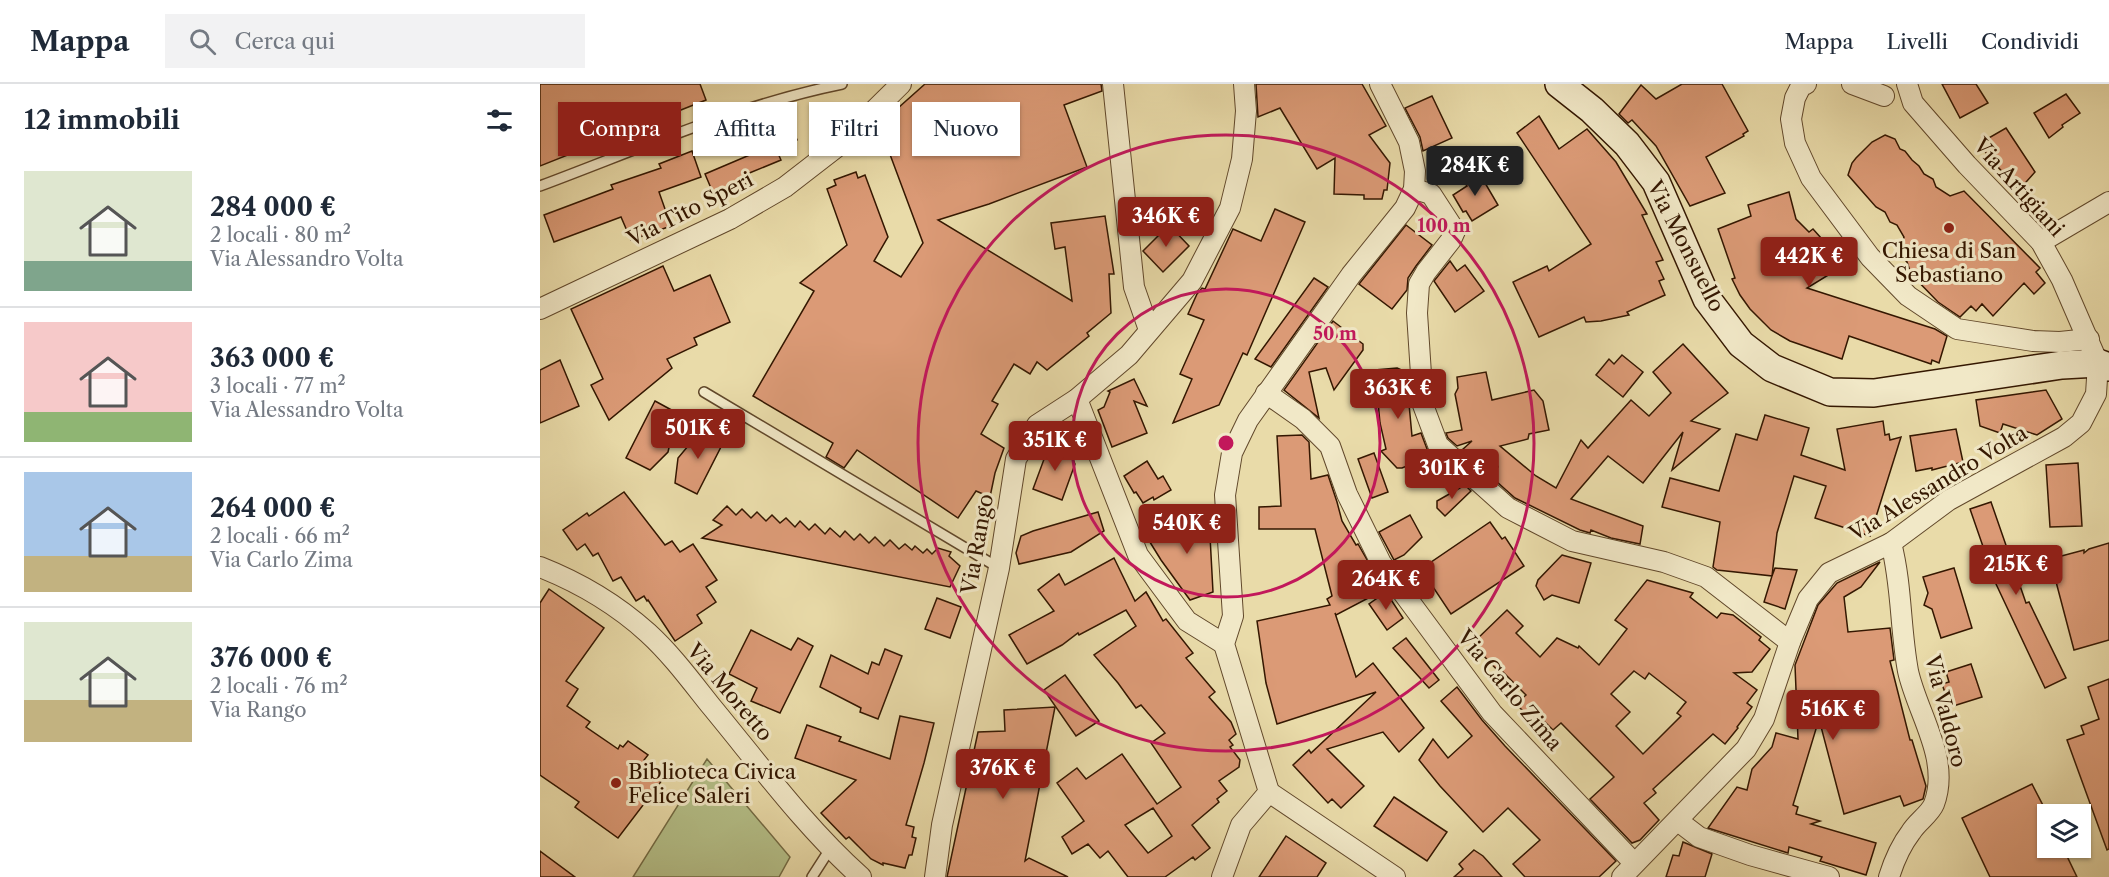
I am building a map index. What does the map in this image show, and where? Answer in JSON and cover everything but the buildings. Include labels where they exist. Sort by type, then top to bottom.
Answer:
[{"type":"main road","name":"Via Monsuello","points":[[1559,84],[1592,110],[1627,144],[1656,182],[1707,299],[1741,344],[1773,368],[1830,392],[1874,393],[2062,365],[2099,356]]},
{"type":"street","points":[[1113,84],[1134,287],[1149,330]]},
{"type":"street","name":"Via Rango","points":[[935,877],[942,825],[999,568],[1016,459],[1037,425],[1077,399],[1129,355],[1192,280],[1230,208],[1242,159],[1246,111],[1244,84]]},
{"type":"street","points":[[1380,84],[1409,142],[1416,171],[1414,189],[1405,208],[1351,274],[1266,393],[1248,420],[1232,453],[1225,495],[1233,616],[1224,644],[1269,792],[1395,877]]},
{"type":"street","points":[[1802,84],[1795,98],[1791,119],[1795,143],[1811,178],[1870,257],[1908,296],[1957,329],[2033,341],[2060,342],[2099,356]]},
{"type":"street","points":[[1852,84],[1884,96]]},
{"type":"street","name":"Via Artigiani","points":[[1907,84],[1913,103],[1967,165],[2035,235],[2062,280],[2099,356]]},
{"type":"street","name":"Via Tito Speri","points":[[540,309],[730,219],[784,187],[838,146],[895,85]]},
{"type":"street","points":[[1414,189],[1431,194],[1455,231],[1419,284],[1423,405],[1438,445],[1508,508],[1572,541],[1664,562],[1706,577],[1791,642]]},
{"type":"street","points":[[2035,235],[2109,202]]},
{"type":"street","name":"Via Alessandro Volta","points":[[1628,870],[1746,750],[1764,719],[1808,599],[1829,573],[1891,543],[1949,500],[2064,437],[2081,423],[2096,394],[2099,356]]},
{"type":"street","name":"Via Carlo Zima","points":[[1266,393],[1303,418],[1330,446],[1347,494],[1380,564],[1492,713],[1628,870]]},
{"type":"street","points":[[1077,399],[1138,555],[1187,621],[1224,644]]},
{"type":"street","name":"Via Valdoro","points":[[1889,877],[1893,863],[1911,831],[1934,805],[1940,778],[1934,750],[1909,671],[1898,569],[1891,543]]},
{"type":"street","name":"Via Moretto","points":[[540,567],[570,579],[628,616],[649,634],[830,849],[861,877]]},
{"type":"street","points":[[1221,877],[1241,825],[1269,792]]},
{"type":"street","points":[[1678,821],[1699,837],[1750,855],[1829,877]]},
{"type":"lane","points":[[540,186],[733,114],[842,84]]},
{"type":"lane","points":[[704,392],[999,568]]},
{"type":"lane","points":[[812,877],[830,849]]},
{"type":"green space","points":[[707,759],[790,857],[779,877],[633,877]]},
{"type":"place","name":"Chiesa di San Sebastiano","points":[[1949,228]]},
{"type":"place","name":"Biblioteca Civica Felice Saleri","points":[[616,783]]}]
